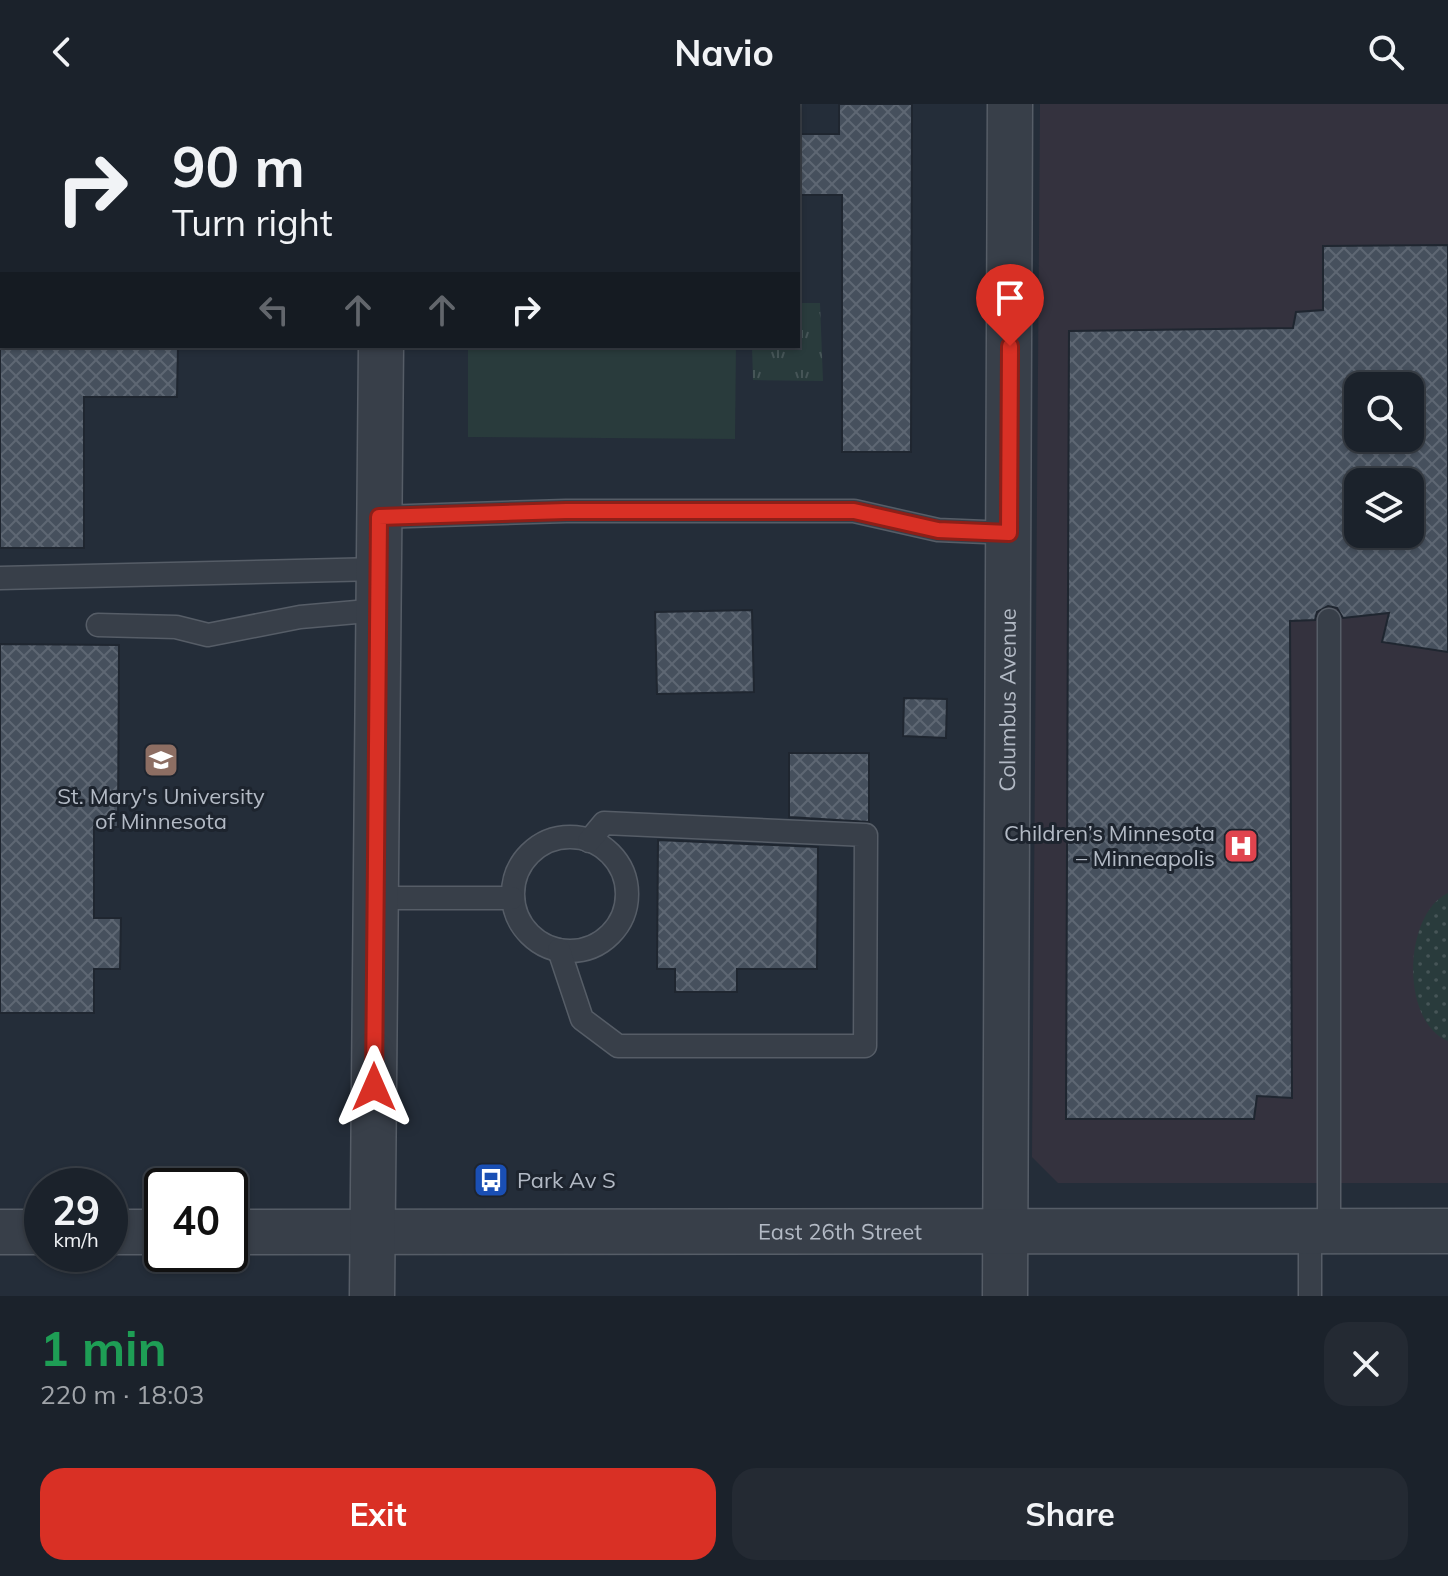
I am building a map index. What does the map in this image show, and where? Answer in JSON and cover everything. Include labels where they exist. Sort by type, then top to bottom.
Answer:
[{"type":"street","name":"Columbus Avenue","points":[[1005,1296],[1010,104]]},
{"type":"street","points":[[372,1296],[381,348]]},
{"type":"street","name":"East 26th Street","points":[[248,1232],[1448,1231]]},
{"type":"street","points":[[0,1232],[24,1232]]},
{"type":"lane","points":[[379,517],[566,511],[854,511],[938,530],[1009,533]]},
{"type":"lane","points":[[0,578],[379,590]]},
{"type":"lane","points":[[98,625],[176,627],[208,635],[300,617],[379,590]]},
{"type":"lane","points":[[1310,1296],[1320,1231],[1329,620]]},
{"type":"lane","points":[[559,950],[582,1019],[618,1046],[865,1046],[866,835],[604,823],[589,841]]},
{"type":"lane","points":[[571,837],[589,841],[606,850],[618,864],[627,900],[622,919],[611,934],[596,945],[578,951],[559,950],[541,944],[527,932],[517,916],[512,898],[515,879],[523,862],[536,849],[553,840],[571,837]]},
{"type":"lane","points":[[375,898],[512,898]]},
{"type":"shaded area","name":"Children’s Minnesota – Minneapolis","points":[[1040,104],[1448,104],[1448,1183],[1058,1183],[1032,1157]]},
{"type":"green space","points":[[800,303],[820,303],[823,381],[753,380],[752,348],[800,348]]},
{"type":"green space","points":[[468,348],[736,348],[735,439],[468,437]]},
{"type":"green space","points":[[1448,893],[1448,1041],[1432,1030],[1421,1013],[1413,968],[1422,922],[1433,905]]},
{"type":"building","points":[[839,104],[912,104],[911,452],[842,452],[842,195],[800,195],[800,134],[839,134]]},
{"type":"building","points":[[1448,245],[1448,652],[1382,642],[1389,613],[1343,618],[1337,608],[1328,606],[1317,612],[1315,620],[1290,621],[1292,1098],[1257,1096],[1254,1119],[1066,1119],[1069,331],[1293,328],[1296,312],[1323,310],[1323,246]]},
{"type":"building","points":[[0,348],[178,348],[177,397],[84,397],[84,548],[0,548]]},
{"type":"building","points":[[752,610],[754,692],[657,694],[655,612]]},
{"type":"building","points":[[0,644],[119,645],[118,827],[94,827],[94,918],[121,918],[120,969],[94,969],[94,1013],[0,1013]]},
{"type":"building","points":[[904,698],[947,699],[946,738],[903,736]]},
{"type":"building","points":[[789,753],[869,753],[869,822],[789,817]]},
{"type":"building","points":[[658,840],[818,847],[817,969],[737,969],[737,992],[675,992],[675,969],[657,969]]},
{"type":"place","name":"St. Mary's University of Minnesota","points":[[161,760]]},
{"type":"place","name":"Children’s Minnesota – Minneapolis","points":[[1241,846]]},
{"type":"place","name":"Park Av S","points":[[491,1180]]},
{"type":"route","points":[[374,1087],[379,517],[566,511],[854,511],[884,515],[938,530],[1009,533],[1010,346]]}]
